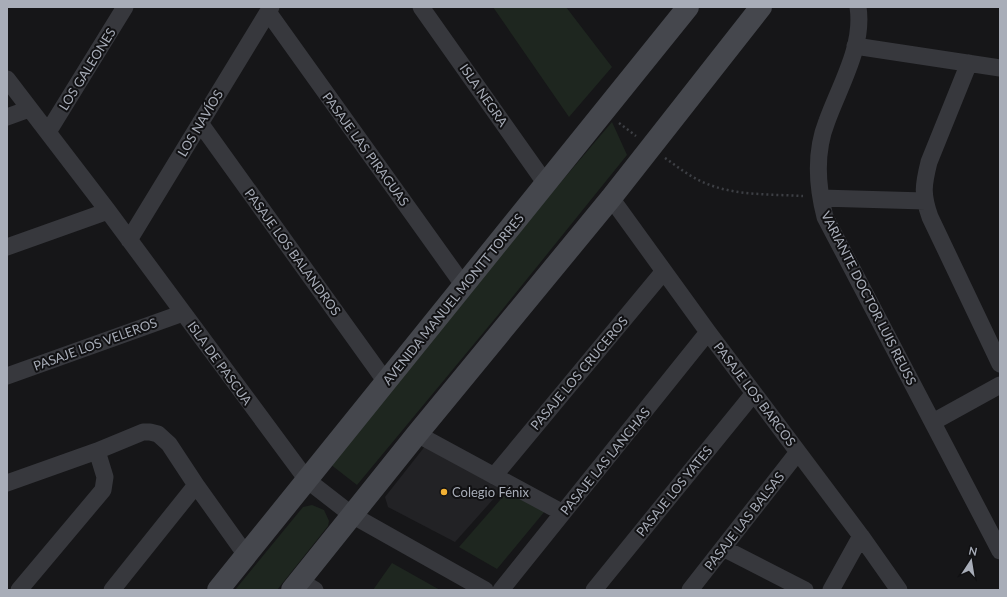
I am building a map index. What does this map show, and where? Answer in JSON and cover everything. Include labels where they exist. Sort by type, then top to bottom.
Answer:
[{"type":"street","name":"LOS GALEONES","points":[[48,132],[125,7]]},
{"type":"street","name":"ISLA NEGRA","points":[[421,7],[546,184]]},
{"type":"street","name":"AVENIDA MANUEL MONTT TORRES","points":[[218,590],[688,7]]},
{"type":"street","points":[[303,587],[352,515],[611,198],[761,7]]},
{"type":"street","name":"LOS NAVÍOS","points":[[129,240],[269,9]]},
{"type":"street","name":"PASAJE LAS PIRAGUAS","points":[[269,9],[464,286]]},
{"type":"street","name":"VARIANTE DOCTOR LUIS REUSS","points":[[863,11],[855,46],[845,76],[826,122],[822,139],[819,170],[821,198],[825,217],[1000,551]]},
{"type":"street","points":[[855,46],[1000,68]]},
{"type":"street","points":[[969,63],[929,162],[925,178],[924,201],[930,217],[1000,364]]},
{"type":"street","name":"ISLA DE PASCUA","points":[[7,79],[108,211],[307,480],[352,515],[485,590]]},
{"type":"street","points":[[7,117],[29,109]]},
{"type":"street","name":"PASAJE LOS BALANDROS","points":[[200,123],[386,382]]},
{"type":"street","name":"PASAJE LOS BARCOS","points":[[611,198],[708,332],[861,536],[899,590]]},
{"type":"street","points":[[821,198],[924,201]]},
{"type":"street","points":[[7,247],[108,211]]},
{"type":"street","name":"PASAJE LOS CRUCEROS","points":[[494,476],[664,271]]},
{"type":"street","name":"PASAJE LOS VELEROS","points":[[7,376],[183,313]]},
{"type":"street","name":"PASAJE LAS LANCHAS","points":[[501,590],[708,332]]},
{"type":"street","points":[[933,422],[1000,385]]},
{"type":"street","name":"PASAJE LOS YATES","points":[[594,590],[754,393]]},
{"type":"street","points":[[7,483],[97,451],[143,432],[158,434],[169,444],[246,555]]},
{"type":"street","points":[[417,434],[562,513]]},
{"type":"street","points":[[19,590],[103,490],[105,477],[97,451]]},
{"type":"street","name":"PASAJE LAS BALSAS","points":[[690,590],[798,452]]},
{"type":"street","points":[[112,590],[196,485]]},
{"type":"street","points":[[831,590],[861,536]]},
{"type":"street","points":[[723,548],[805,590]]},
{"type":"path","points":[[605,111],[682,171],[705,184],[735,192],[821,198]]},
{"type":"shaded area","points":[[493,7],[566,7],[612,67],[569,117]]},
{"type":"shaded area","points":[[612,122],[627,155],[498,315],[357,485],[330,464],[463,297]]},
{"type":"shaded area","name":"Colegio Fénix","points":[[426,445],[504,487],[455,542],[388,507],[385,497]]},
{"type":"shaded area","points":[[508,491],[545,511],[497,569],[459,547]]},
{"type":"shaded area","points":[[312,505],[324,510],[329,521],[328,526],[277,590],[235,590],[303,507]]},
{"type":"shaded area","points":[[392,563],[440,590],[373,590]]},
{"type":"place","name":"Colegio Fénix","points":[[444,492]]}]
